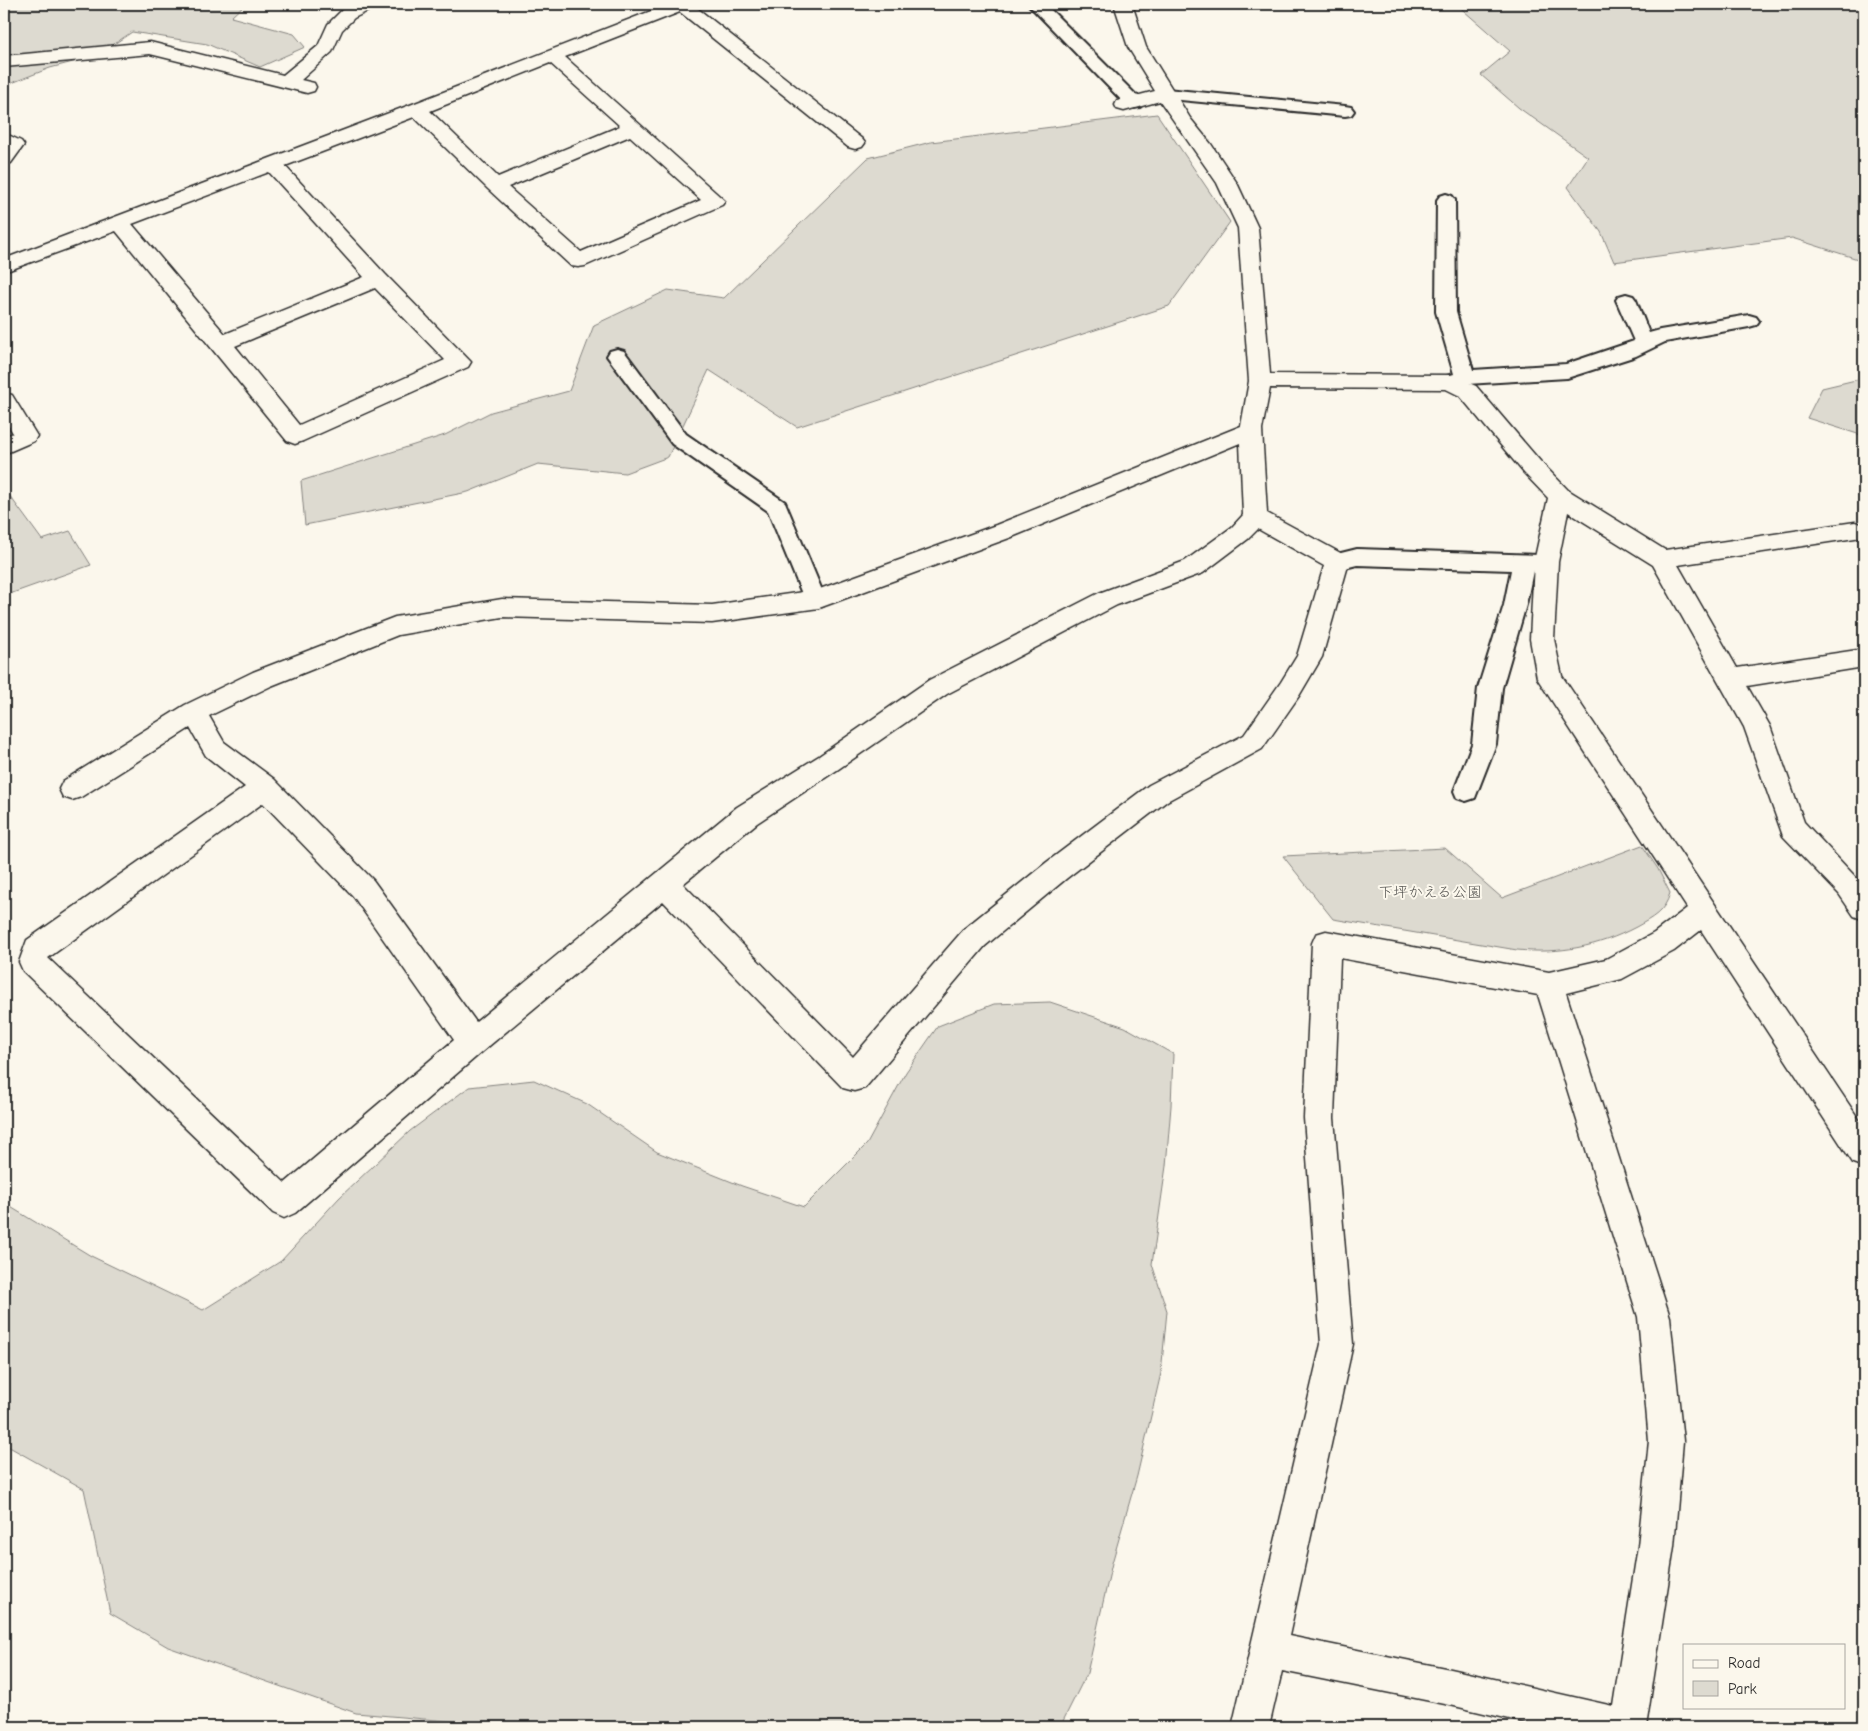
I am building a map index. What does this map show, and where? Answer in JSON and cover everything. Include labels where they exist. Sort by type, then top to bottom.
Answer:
[{"type":"street","points":[[286,82],[326,48],[334,28],[348,14],[368,4]]},
{"type":"street","points":[[4,266],[417,109],[683,4],[855,143]]},
{"type":"street","points":[[265,787],[38,949],[33,962],[284,1203],[473,1042],[746,815],[828,763],[938,687],[1108,599],[1194,568],[1240,532],[1255,517],[1251,430],[1260,381],[1248,228],[1227,183],[1204,148],[1182,121],[1137,47],[1123,4]]},
{"type":"street","points":[[4,62],[150,48],[307,87]]},
{"type":"street","points":[[417,109],[495,185],[578,261],[715,200],[551,55]]},
{"type":"street","points":[[1129,104],[1166,94]]},
{"type":"street","points":[[495,185],[634,128]]},
{"type":"street","points":[[4,139],[14,145],[4,159]]},
{"type":"street","points":[[120,223],[221,344],[294,436],[460,362],[378,279],[272,163]]},
{"type":"street","points":[[221,344],[378,279]]},
{"type":"street","points":[[1260,381],[1458,379],[1532,467],[1560,496],[1662,558],[1757,726],[1793,828],[1850,886],[1864,908]]},
{"type":"street","points":[[4,400],[26,436],[4,446]]},
{"type":"street","points":[[72,789],[194,712],[262,679],[395,626],[502,608],[712,614],[815,600],[1004,531],[1251,430]]},
{"type":"street","points":[[1560,496],[1535,563],[1542,639],[1550,678],[1864,1153]]},
{"type":"street","points":[[664,883],[854,1078],[975,937],[1057,870],[1158,793],[1253,742],[1290,689],[1309,657],[1337,562],[1255,517]]},
{"type":"street","points":[[1662,558],[1855,530]]},
{"type":"street","points":[[1732,679],[1864,658]]},
{"type":"street","points":[[194,712],[215,749],[265,787],[363,888],[473,1042]]},
{"type":"street","points":[[1252,1727],[1338,1344],[1319,1118],[1326,943],[1549,985],[1612,970],[1664,942],[1704,911]]},
{"type":"street","points":[[1549,985],[1654,1317],[1666,1440],[1656,1546],[1628,1727]]},
{"type":"street","points":[[1268,1650],[1450,1687],[1622,1727]]},
{"type":"lane","points":[[1036,4],[1129,104]]},
{"type":"lane","points":[[1166,94],[1297,113],[1345,111]]},
{"type":"lane","points":[[1446,200],[1446,312],[1458,379],[1566,371],[1629,351],[1660,336],[1749,321]]},
{"type":"lane","points":[[1626,300],[1640,335],[1646,342]]},
{"type":"lane","points":[[618,356],[679,439],[777,506],[815,600]]},
{"type":"lane","points":[[1337,562],[1357,557],[1535,563],[1516,606],[1490,688],[1484,744],[1466,791]]},
{"type":"green space","points":[[4,4],[245,4],[231,17],[294,34],[305,47],[260,67],[207,44],[132,32],[96,56],[50,68],[4,86]]},
{"type":"green space","points":[[1456,4],[1864,4],[1864,261],[1792,238],[1614,262],[1601,232],[1568,187],[1588,157],[1519,108],[1481,75],[1510,51]]},
{"type":"green space","points":[[1157,114],[1230,222],[1169,306],[797,427],[709,370],[668,457],[625,473],[538,464],[468,492],[305,525],[301,481],[445,435],[491,412],[569,391],[594,325],[668,290],[724,298],[868,158],[931,142]]},
{"type":"green space","points":[[1864,378],[1864,436],[1807,418],[1822,388]]},
{"type":"green space","points":[[4,488],[42,540],[70,531],[91,565],[4,596]]},
{"type":"green space","name":"下坪かえる公園","points":[[1642,845],[1658,869],[1670,893],[1668,900],[1661,910],[1636,927],[1607,940],[1578,948],[1548,951],[1517,950],[1333,919],[1283,856],[1445,848],[1502,898]]},
{"type":"green space","points":[[1050,1002],[1125,1027],[1173,1054],[1166,1166],[1152,1264],[1167,1311],[1161,1373],[1137,1476],[1112,1563],[1087,1673],[1060,1727],[516,1727],[356,1713],[168,1647],[110,1613],[84,1489],[4,1444],[4,1203],[91,1256],[203,1310],[281,1261],[339,1198],[410,1131],[469,1087],[534,1080],[587,1104],[657,1152],[742,1186],[804,1207],[867,1144],[906,1072],[938,1026],[994,1004]]}]
